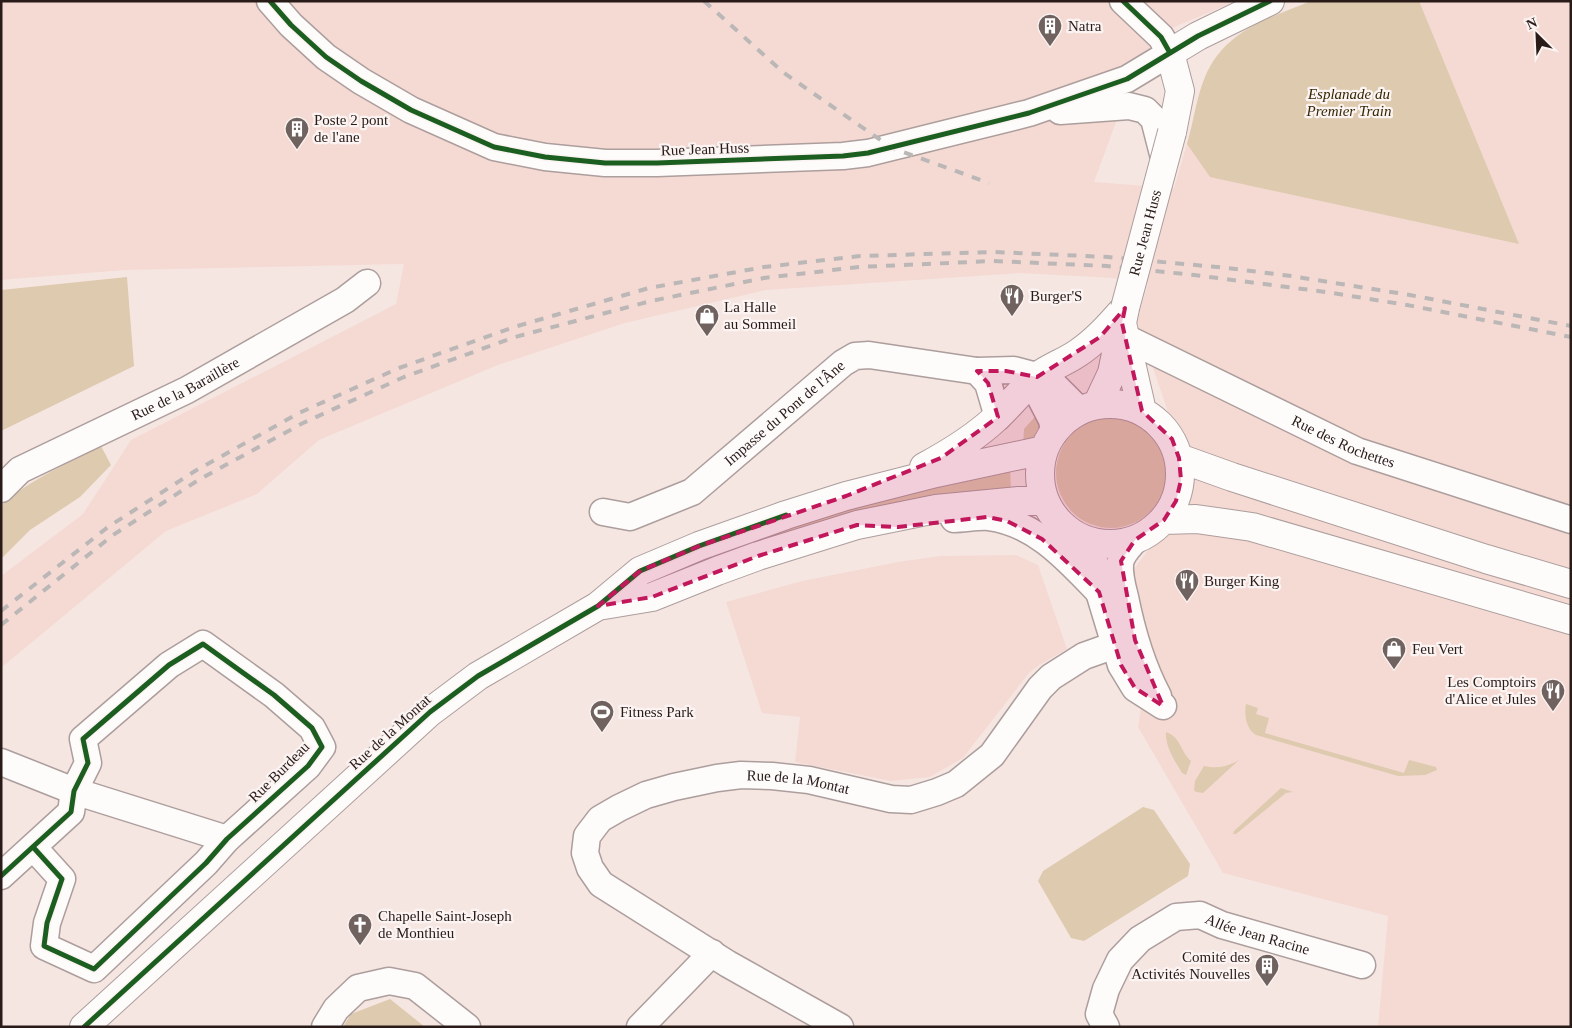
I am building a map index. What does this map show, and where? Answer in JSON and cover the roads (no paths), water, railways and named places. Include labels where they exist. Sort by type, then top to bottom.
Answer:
[{"type":"main road","points":[[1170,53],[1198,36],[1270,1]]},
{"type":"main road","name":"Rue Jean Huss","points":[[1125,308],[1164,158],[1164,130],[1180,92],[1170,53]]},
{"type":"main road","points":[[1125,308],[1122,324],[1142,411]]},
{"type":"main road","points":[[846,496],[923,468],[961,446],[998,416],[1037,377],[1077,354],[1100,336],[1125,308]]},
{"type":"main road","points":[[1088,408],[1112,373],[1125,308]]},
{"type":"main road","points":[[1120,404],[1142,411],[1159,423],[1172,439],[1179,458],[1181,480],[1176,501],[1164,520],[1151,532],[1135,540],[1117,544],[1098,544],[1081,538],[1066,529],[1054,516],[1045,501],[1040,484],[1040,467],[1049,442],[1066,420],[1088,408],[1120,404]]},
{"type":"main road","name":"Rue de la Montat","points":[[84,1027],[430,712],[478,676],[598,606],[640,571],[699,546],[846,496],[1049,442]]},
{"type":"main road","points":[[1179,458],[1486,559],[1571,584]]},
{"type":"main road","name":"Rue de la Montat","points":[[598,606],[652,597],[792,544],[856,525],[936,509],[1019,501],[1045,501]]},
{"type":"main road","points":[[1164,520],[1196,518],[1252,527],[1571,620]]},
{"type":"street","name":"Rue Jean Huss","points":[[270,1],[291,25],[326,57],[361,81],[411,110],[494,147],[546,157],[605,163],[657,163],[843,156],[868,153],[1029,113],[1127,79],[1170,53]]},
{"type":"street","points":[[1123,1],[1161,37],[1170,53]]},
{"type":"street","name":"Rue Jean Huss","points":[[1029,113],[1129,106],[1145,110],[1164,130]]},
{"type":"street","name":"Rue de la Baraillère","points":[[1,489],[20,470],[187,390],[346,300],[367,283]]},
{"type":"street","name":"Rue des Rochettes","points":[[1126,338],[1357,451],[1571,520]]},
{"type":"street","name":"Impasse du Pont de l'Âne","points":[[603,512],[630,517],[692,492],[843,363],[855,356],[869,354],[977,371],[1014,370],[1049,380],[1088,408]]},
{"type":"street","points":[[977,371],[988,383],[998,416]]},
{"type":"street","points":[[1037,377],[1038,393],[1052,420],[1049,442]]},
{"type":"street","name":"Rue de la Montat","points":[[856,525],[898,527],[987,517],[1007,521],[1032,532],[1063,555],[1099,592]]},
{"type":"street","name":"Rue de la Montat","points":[[1081,538],[1097,569],[1099,592],[1121,665],[1135,688],[1163,706],[1143,668],[1120,573],[1124,552],[1135,540]]},
{"type":"street","name":"Rue Burdeau","points":[[33,847],[62,879],[47,924],[44,946],[94,969],[206,863],[227,839],[308,766],[322,747],[312,728],[274,695],[203,644],[169,665],[83,739],[88,763],[72,802]]},
{"type":"street","name":"Rue de la Montat","points":[[840,1027],[728,964],[601,884],[590,868],[585,853],[588,836],[600,819],[646,795],[674,787],[741,775],[809,780],[891,799],[911,800],[937,792],[956,784],[992,755],[1040,688],[1051,677],[1084,656],[1115,645]]},
{"type":"street","points":[[1,762],[72,802],[227,839]]},
{"type":"street","points":[[1,876],[33,847],[72,802]]},
{"type":"street","name":"Allée Jean Racine","points":[[1106,1027],[1099,1014],[1106,989],[1120,960],[1140,939],[1176,917],[1200,916],[1222,925],[1362,965]]},
{"type":"street","points":[[640,1027],[712,953]]},
{"type":"street","points":[[325,1027],[336,1009],[358,988],[389,980],[415,986],[467,1027]]},
{"type":"railway","points":[[704,1],[784,73],[892,148],[989,183]]},
{"type":"railway","points":[[1,611],[108,527],[195,471],[299,413],[399,368],[514,327],[649,288],[764,267],[860,256],[994,252],[1108,257],[1291,276],[1410,295],[1571,326]]},
{"type":"railway","points":[[1,625],[113,535],[200,479],[303,423],[404,377],[515,337],[651,301],[764,278],[859,267],[993,261],[1107,266],[1326,292],[1407,305],[1571,337]]},
{"type":"place","name":"Natra","points":[[1050,47]]},
{"type":"place","name":"Poste 2 pont de l'ane","points":[[297,150]]},
{"type":"place","name":"Burger'S","points":[[1012,317]]},
{"type":"place","name":"La Halle au Sommeil","points":[[707,337]]},
{"type":"place","name":"Burger King","points":[[1187,602]]},
{"type":"place","name":"Feu Vert","points":[[1394,670]]},
{"type":"place","name":"Les Comptoirs d'Alice et Jules","points":[[1553,712]]},
{"type":"place","name":"Fitness Park","points":[[602,733]]},
{"type":"place","name":"Chapelle Saint-Joseph de Monthieu","points":[[360,946]]},
{"type":"place","name":"Comité des Activités Nouvelles","points":[[1267,987]]},
{"type":"park label","name":"Esplanade du Premier Train","points":[[1349,102]]}]
